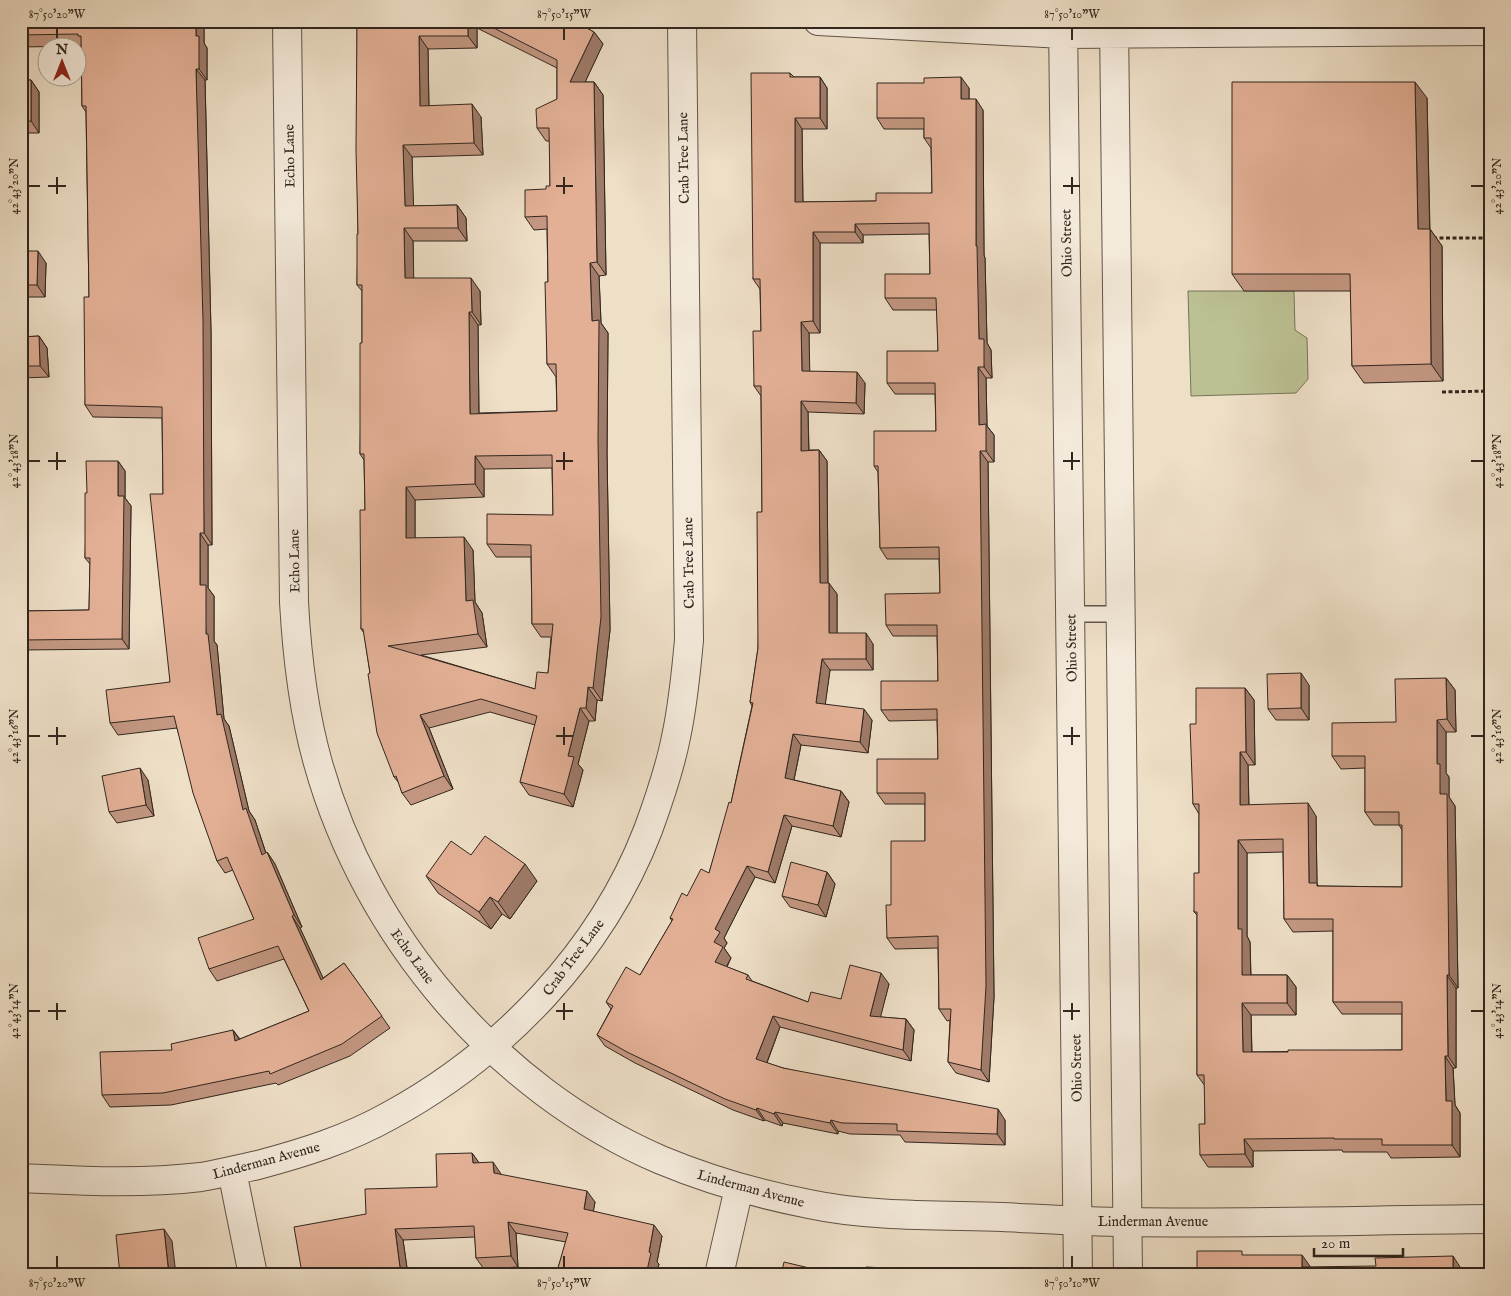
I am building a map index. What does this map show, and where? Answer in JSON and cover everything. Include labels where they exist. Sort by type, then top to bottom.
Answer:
[{"type":"street","name":"Echo Lane","points":[[287,21],[294,602],[297,656],[305,710],[317,762],[334,813],[356,863],[381,910],[411,956],[444,998],[491,1046]]},
{"type":"street","name":"Crab Tree Lane","points":[[491,1046],[542,997],[574,959],[602,919],[626,876],[647,832],[676,738],[684,689],[688,640],[682,21]]},
{"type":"street","points":[[818,21],[1063,28],[1490,31]]},
{"type":"street","points":[[1114,27],[1128,1275]]},
{"type":"street","name":"Ohio Street","points":[[1063,28],[1078,1275]]},
{"type":"street","name":"Linderman Avenue","points":[[21,1178],[103,1182],[152,1181],[232,1171],[297,1155],[343,1138],[388,1117],[430,1092],[470,1064],[491,1046],[521,1074],[557,1100],[610,1134],[659,1159],[739,1188],[813,1205],[866,1212],[1078,1221],[1490,1219]]},
{"type":"street","points":[[232,1171],[253,1275]]},
{"type":"street","points":[[719,1275],[739,1188]]},
{"type":"lane","points":[[1071,614],[1120,614]]},
{"type":"path","points":[[1430,238],[1490,238]]},
{"type":"path","points":[[1442,392],[1490,391]]},
{"type":"green space","points":[[1188,291],[1294,291],[1295,330],[1307,338],[1308,379],[1296,393],[1191,396]]},
{"type":"building","points":[[21,21],[196,21],[196,36],[199,36],[199,69],[196,69],[203,321],[204,533],[200,533],[200,585],[206,585],[206,634],[208,634],[217,715],[221,714],[243,810],[246,808],[262,855],[267,852],[294,915],[292,916],[321,980],[344,963],[382,1016],[342,1044],[270,1074],[269,1071],[163,1093],[102,1095],[100,1052],[172,1050],[171,1044],[233,1030],[235,1041],[309,1011],[278,946],[209,969],[198,938],[254,919],[227,857],[217,861],[193,793],[174,716],[110,723],[106,690],[170,682],[150,494],[163,494],[162,407],[85,405],[84,297],[89,297],[86,106],[82,106],[82,88],[88,88],[88,38],[81,38],[78,34],[21,35]]},
{"type":"building","points":[[357,21],[468,21],[468,36],[419,36],[420,106],[472,104],[474,143],[403,145],[405,206],[457,205],[458,228],[404,228],[405,278],[471,278],[472,312],[469,312],[470,414],[557,411],[556,364],[547,364],[545,282],[548,282],[547,216],[525,217],[525,190],[546,189],[546,186],[550,186],[549,128],[537,128],[536,109],[557,99],[557,60],[480,21],[574,21],[594,32],[570,82],[594,82],[597,262],[590,263],[592,321],[599,320],[598,440],[601,617],[593,688],[588,687],[586,708],[580,708],[568,756],[574,757],[564,794],[520,782],[537,716],[481,699],[420,715],[444,776],[402,793],[377,733],[368,674],[370,673],[363,629],[361,629],[360,510],[365,510],[364,454],[360,454],[362,285],[357,285]],"holes":[[[552,455],[553,515],[487,514],[487,544],[531,545],[532,624],[553,624],[548,673],[537,672],[535,689],[388,646],[478,634],[473,600],[466,601],[464,537],[406,538],[406,487],[475,484],[475,456]]]},
{"type":"building","points":[[751,73],[790,73],[790,77],[820,77],[820,118],[795,118],[795,202],[876,201],[876,193],[932,193],[931,138],[924,138],[924,118],[877,118],[877,83],[924,83],[924,78],[961,77],[961,99],[976,99],[976,246],[979,339],[984,339],[984,367],[978,367],[979,425],[986,424],[986,451],[980,451],[986,986],[981,1070],[948,1062],[951,1009],[939,1009],[938,936],[887,938],[886,905],[891,905],[891,841],[925,841],[925,793],[877,793],[877,759],[938,759],[937,709],[881,710],[881,681],[938,681],[937,625],[886,625],[885,594],[940,593],[939,547],[880,548],[878,466],[874,466],[874,431],[936,431],[935,383],[887,383],[887,351],[938,351],[936,298],[885,298],[885,274],[930,274],[929,223],[855,224],[855,232],[813,232],[813,321],[801,322],[802,371],[857,372],[856,403],[801,401],[801,451],[819,450],[820,583],[829,583],[829,633],[866,633],[866,659],[822,659],[816,703],[864,709],[860,742],[793,734],[785,778],[841,791],[833,826],[784,815],[768,872],[747,866],[715,929],[720,932],[714,942],[723,947],[715,962],[748,975],[746,979],[808,1002],[811,992],[841,999],[850,965],[881,973],[870,1016],[906,1019],[903,1050],[773,1016],[756,1059],[783,1068],[998,1109],[997,1134],[897,1131],[897,1124],[842,1123],[831,1120],[830,1123],[775,1112],[774,1114],[757,1108],[756,1110],[725,1099],[627,1052],[597,1035],[613,1006],[606,1002],[626,967],[640,975],[673,919],[670,918],[682,893],[687,896],[701,869],[709,873],[729,802],[731,803],[753,703],[750,702],[758,648],[757,512],[762,512],[761,386],[754,386],[753,331],[761,331],[760,279],[753,279]]},
{"type":"building","points":[[21,80],[31,80],[31,121],[21,121]]},
{"type":"building","points":[[1232,82],[1415,82],[1418,229],[1430,229],[1431,364],[1352,366],[1350,274],[1232,274]]},
{"type":"building","points":[[21,251],[38,251],[37,285],[21,285]]},
{"type":"building","points":[[39,336],[40,366],[21,366],[21,337]]},
{"type":"building","points":[[86,461],[118,461],[118,496],[124,496],[122,639],[21,640],[21,611],[89,610],[90,558],[85,558]]},
{"type":"building","points":[[1301,673],[1301,708],[1268,709],[1267,674]]},
{"type":"building","points":[[1446,678],[1447,719],[1437,720],[1437,764],[1440,764],[1440,794],[1447,794],[1449,975],[1447,975],[1448,1056],[1445,1056],[1446,1101],[1452,1101],[1452,1145],[1382,1145],[1382,1139],[1244,1139],[1245,1154],[1200,1155],[1199,1124],[1205,1124],[1204,1075],[1197,1075],[1197,912],[1194,912],[1194,873],[1199,873],[1199,804],[1193,804],[1190,724],[1196,724],[1196,688],[1245,688],[1246,752],[1240,752],[1240,805],[1308,803],[1309,883],[1317,883],[1317,886],[1402,887],[1402,825],[1399,825],[1399,812],[1365,812],[1365,756],[1332,756],[1332,723],[1396,722],[1395,679]],"holes":[[[1283,839],[1284,919],[1333,919],[1333,1002],[1402,1002],[1402,1050],[1243,1052],[1242,1003],[1287,1003],[1287,975],[1242,975],[1242,929],[1238,929],[1238,840]]]},
{"type":"building","points":[[140,768],[146,805],[109,812],[102,776]]},
{"type":"building","points":[[485,836],[525,864],[498,902],[490,897],[479,912],[426,876],[451,841],[471,855]]},
{"type":"building","points":[[791,862],[827,872],[818,905],[782,896]]},
{"type":"building","points":[[472,1153],[473,1163],[493,1162],[494,1173],[587,1191],[584,1209],[654,1225],[646,1275],[583,1275],[558,1268],[568,1233],[508,1222],[511,1256],[476,1258],[474,1226],[395,1229],[401,1275],[329,1275],[328,1268],[302,1273],[294,1227],[366,1214],[365,1189],[437,1187],[436,1154]]},
{"type":"building","points":[[164,1229],[169,1275],[120,1275],[116,1235]]},
{"type":"building","points":[[1197,1251],[1242,1251],[1242,1255],[1302,1255],[1302,1267],[1376,1266],[1375,1258],[1453,1256],[1453,1275],[1197,1275]]},
{"type":"building","points":[[784,1262],[822,1271],[821,1275],[781,1275]]},
{"type":"building","points":[[866,1267],[925,1270],[924,1275],[865,1275]]}]
